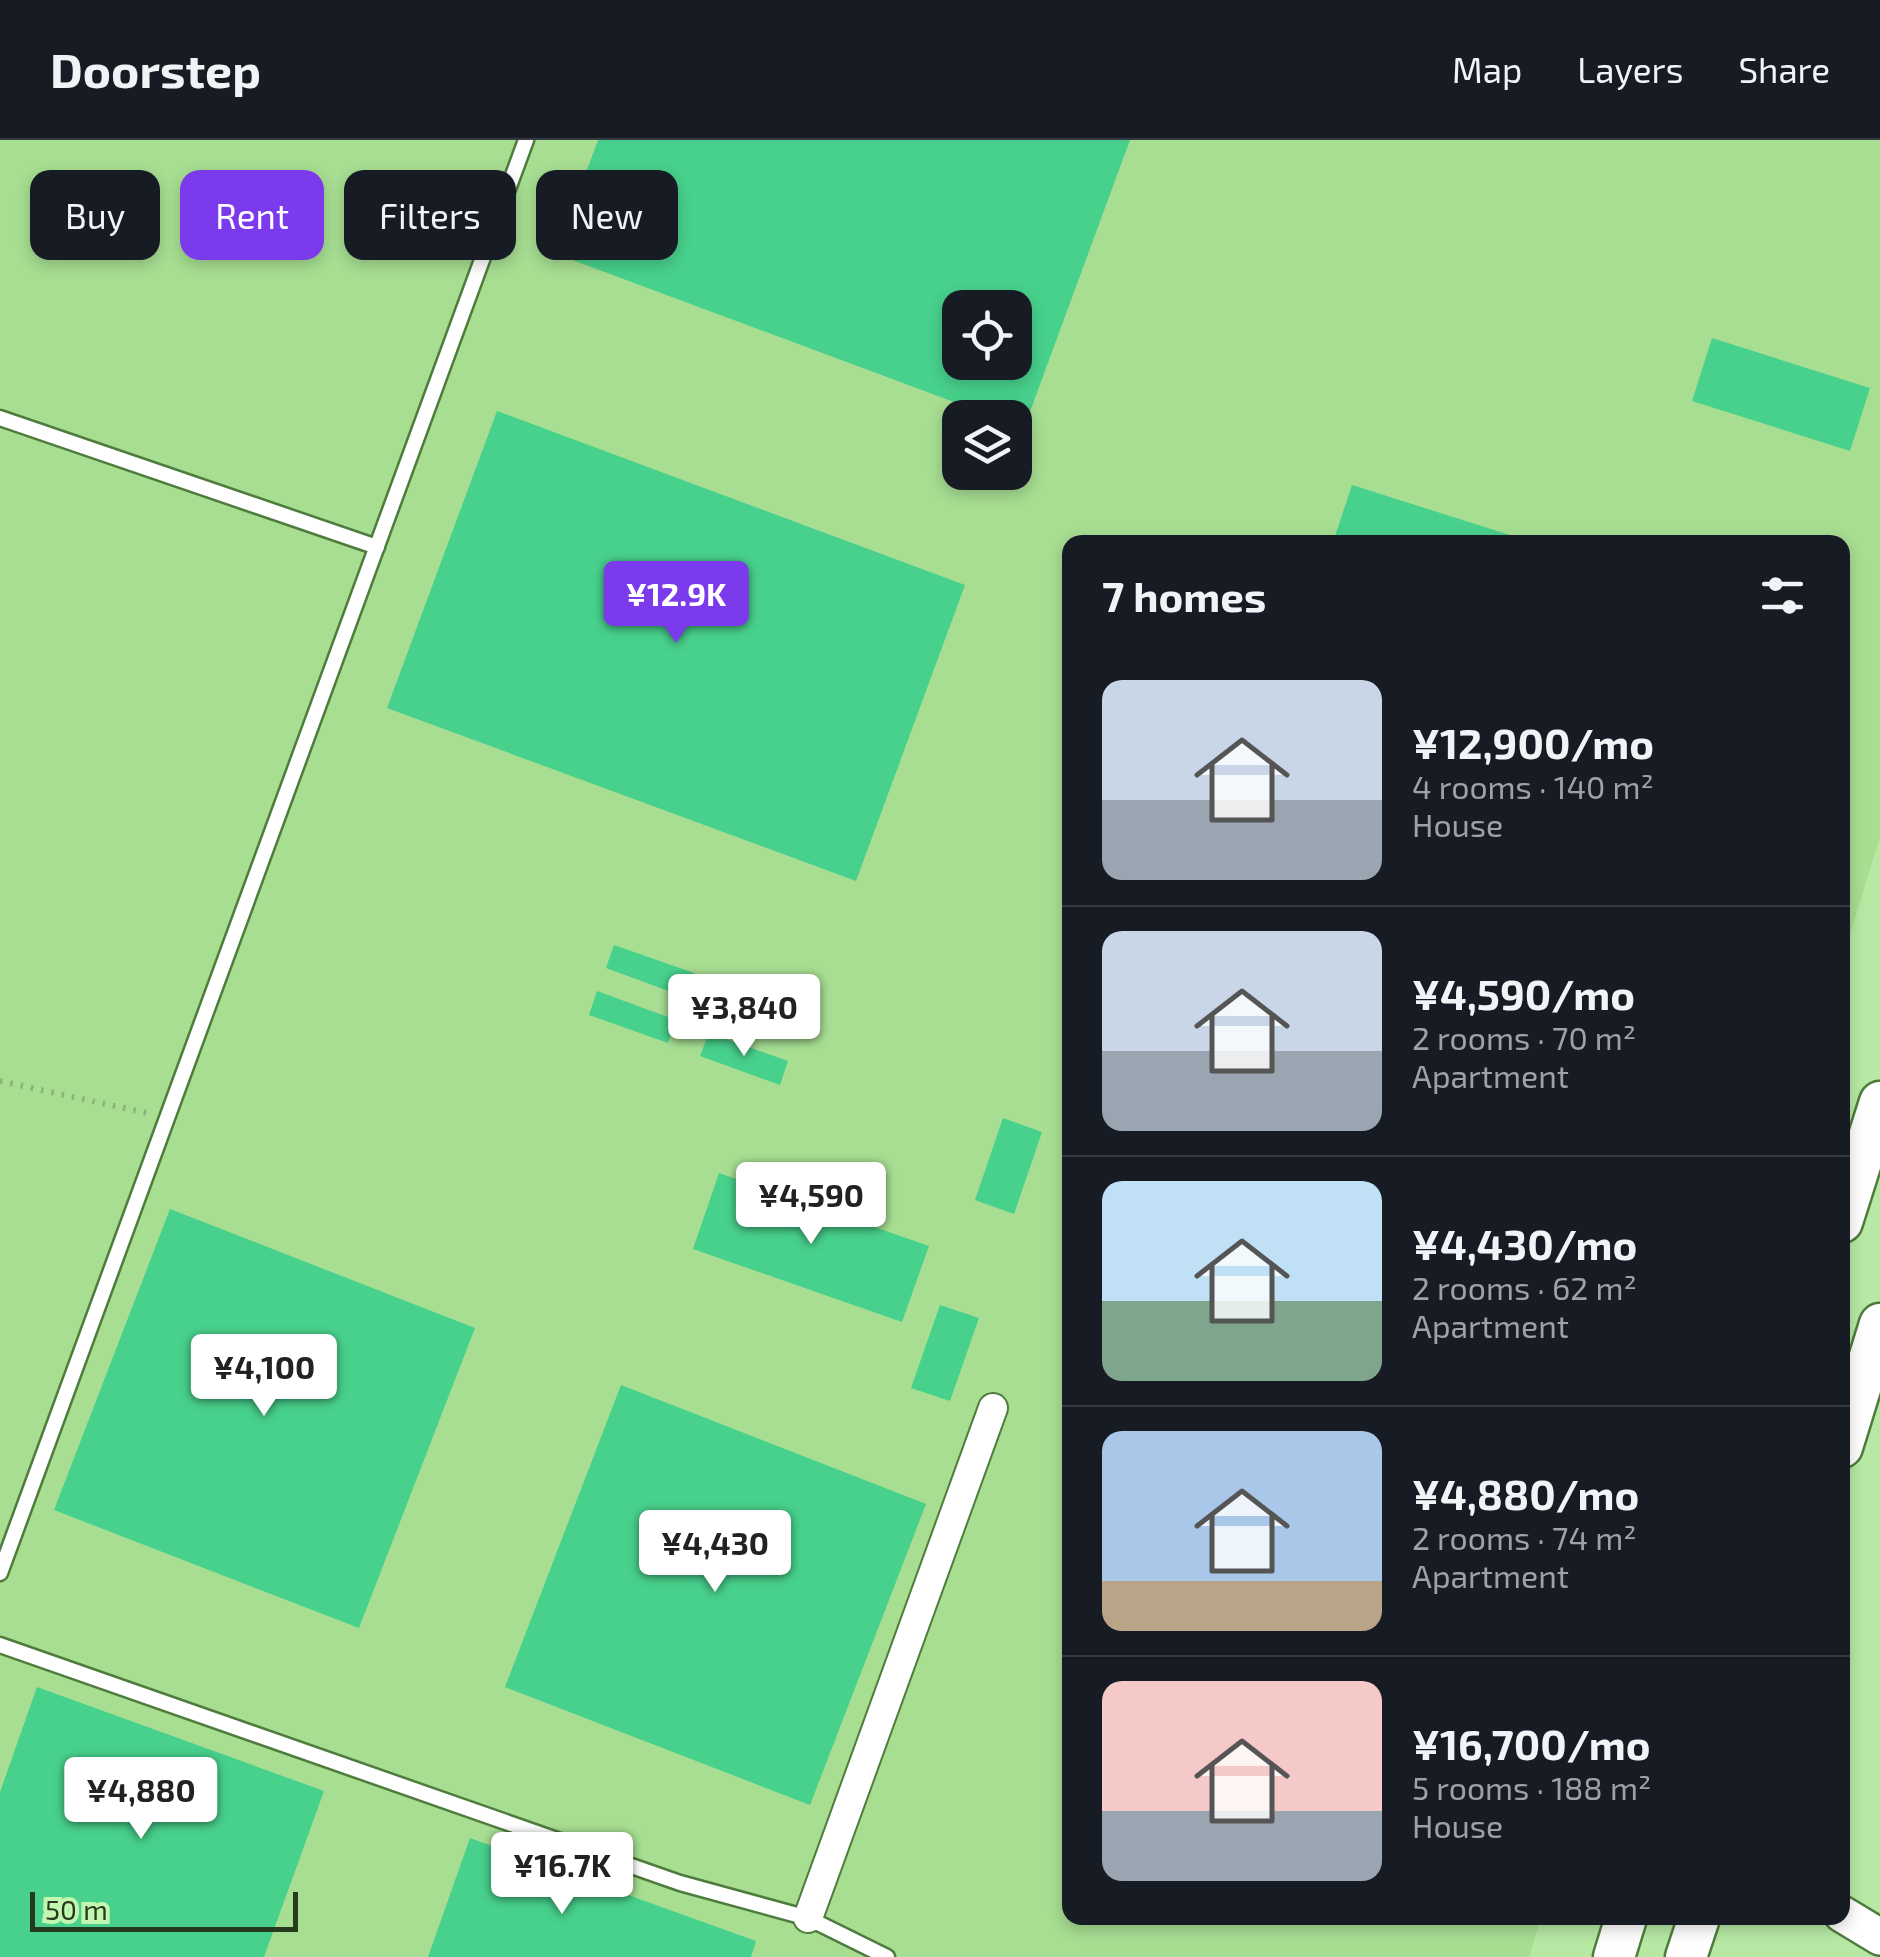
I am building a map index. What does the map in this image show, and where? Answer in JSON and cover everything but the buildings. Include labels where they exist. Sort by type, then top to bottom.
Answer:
[{"type":"main road","points":[[1850,1197],[1880,1102]]},
{"type":"main road","points":[[1850,1421],[1880,1324]]},
{"type":"main road","points":[[1614,1957],[1624,1925]]},
{"type":"main road","points":[[1686,1957],[1696,1925]]},
{"type":"street","points":[[808,1918],[993,1408]]},
{"type":"street","points":[[1850,1919],[1880,1938]]},
{"type":"lane","points":[[0,1573],[526,140]]},
{"type":"lane","points":[[0,418],[377,547]]},
{"type":"lane","points":[[0,1645],[680,1883],[808,1918],[886,1957]]},
{"type":"path","points":[[0,1081],[167,1117]]},
{"type":"shaded area","points":[[0,140],[1880,140],[1880,837],[1850,934],[1850,535],[1062,535],[1062,1925],[1539,1925],[1529,1957],[0,1957]]}]
